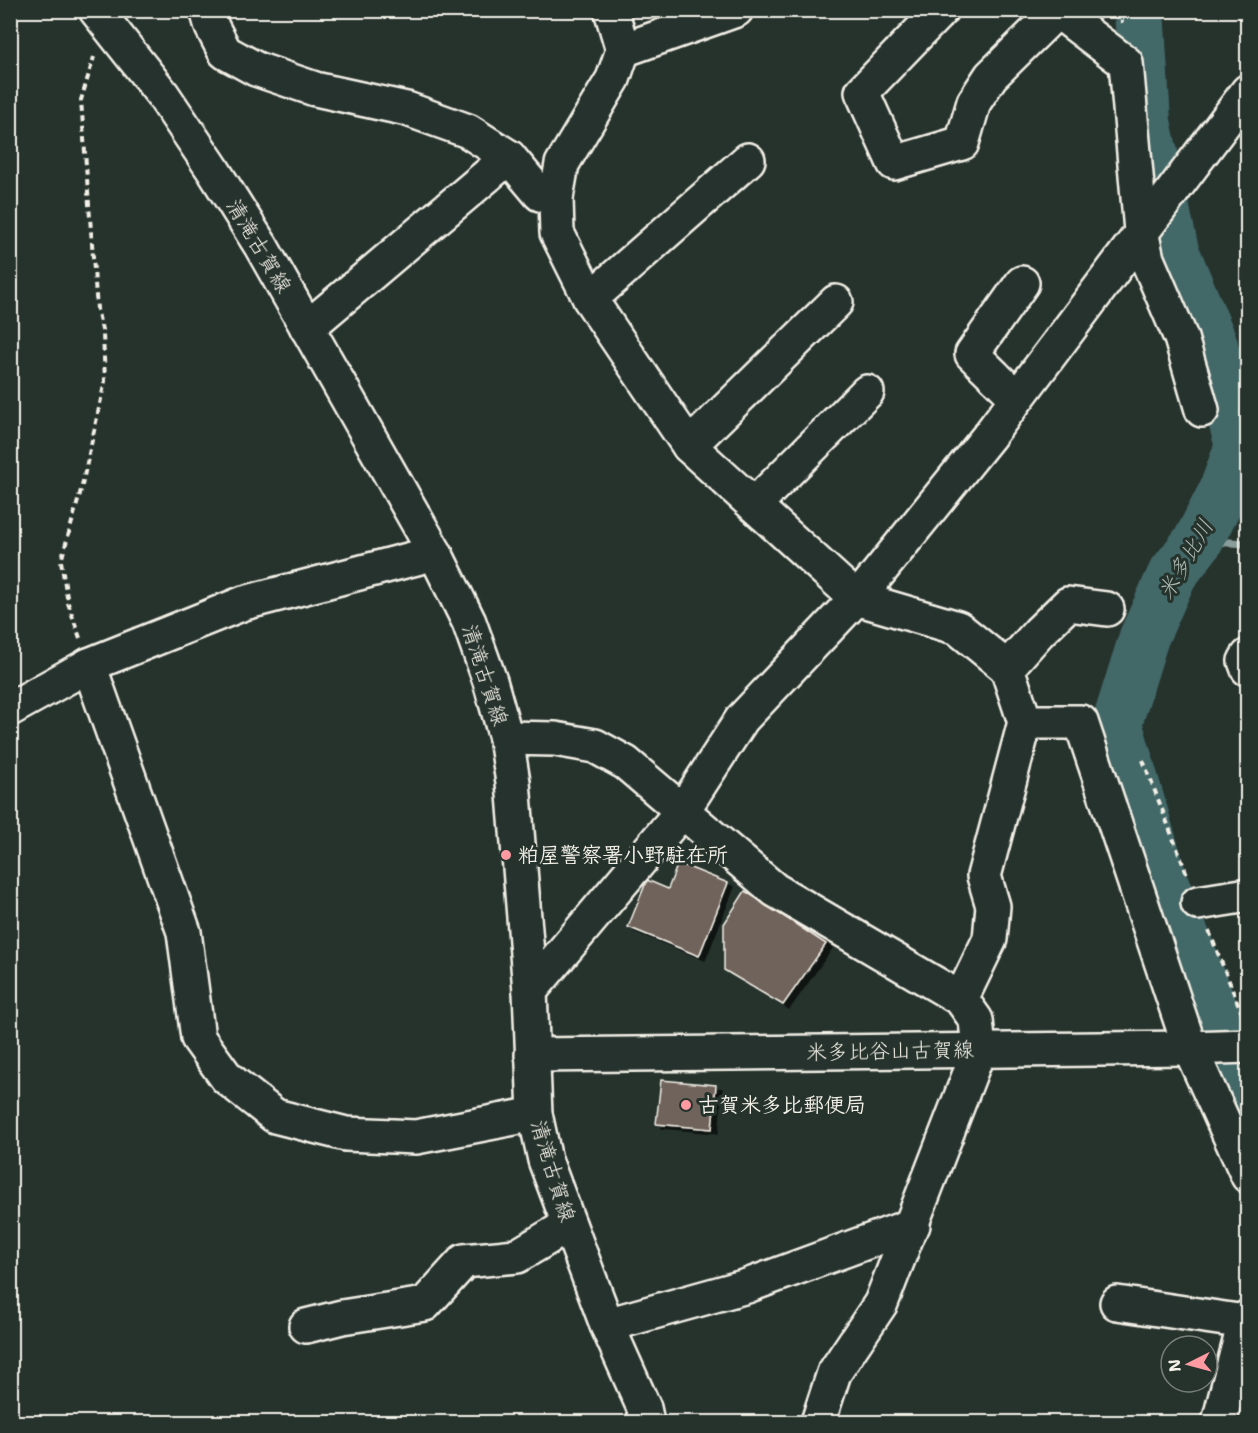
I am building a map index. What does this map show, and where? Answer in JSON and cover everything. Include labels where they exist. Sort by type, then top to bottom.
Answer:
[{"type":"street","points":[[207,10],[212,27],[225,52],[256,69],[315,89],[407,109],[468,131],[509,157],[540,194],[556,198]]},
{"type":"street","points":[[611,10],[623,50],[613,79],[562,164],[556,198],[557,233],[590,299],[689,446],[856,598],[958,628],[1007,668],[1024,722],[984,876],[993,906],[990,939],[961,999]]},
{"type":"street","points":[[623,50],[736,10]]},
{"type":"street","points":[[941,10],[862,92],[894,163],[962,142],[974,102],[991,76],[1056,11],[1126,63],[1141,231],[1147,259],[1180,338],[1202,410]]},
{"type":"street","name":"清滝古賀線","points":[[105,21],[163,95],[261,246],[435,553],[469,622],[490,681],[506,738],[513,782],[530,991],[535,1114],[545,1160],[607,1325],[644,1408],[647,1422]]},
{"type":"street","points":[[530,991],[683,810],[742,718],[856,598],[974,454],[1248,91]]},
{"type":"street","points":[[307,328],[509,157]]},
{"type":"street","points":[[590,299],[748,160]]},
{"type":"street","points":[[1017,398],[972,354],[1022,283]]},
{"type":"street","points":[[689,446],[836,302]]},
{"type":"street","points":[[754,506],[867,392]]},
{"type":"street","points":[[10,709],[89,664],[244,603],[435,553]]},
{"type":"street","points":[[1007,668],[1068,604],[1107,609]]},
{"type":"street","points":[[1248,656],[1245,661],[1248,669]]},
{"type":"street","points":[[89,664],[184,932],[198,1038],[227,1078],[275,1116],[346,1134],[416,1137],[535,1114]]},
{"type":"street","points":[[1024,722],[1081,722],[1196,1048],[1248,1176]]},
{"type":"street","points":[[506,738],[555,739],[594,746],[626,763],[775,890],[961,999],[976,1020],[979,1050],[913,1225],[881,1303],[834,1373],[818,1422]]},
{"type":"street","points":[[1198,903],[1248,895]]},
{"type":"street","name":"米多比谷山古賀線","points":[[532,1055],[1248,1046]]},
{"type":"street","points":[[306,1326],[342,1317],[424,1304],[464,1261],[517,1256],[569,1225]]},
{"type":"street","points":[[607,1325],[747,1286],[913,1225]]},
{"type":"street","points":[[1117,1303],[1246,1319],[1219,1422]]},
{"type":"path","points":[[89,664],[68,603],[61,561],[81,490],[105,381],[103,333],[97,309],[81,100],[105,21]]},
{"type":"building","points":[[678,863],[728,883],[699,956],[628,927],[647,880],[668,889]]},
{"type":"building","points":[[745,891],[826,944],[783,1005],[724,970],[724,924]]},
{"type":"building","name":"古賀米多比郵便局","points":[[661,1080],[716,1085],[712,1129],[656,1124]]},
{"type":"waterway","name":"米多比川","points":[[1139,10],[1146,122],[1174,251],[1212,342],[1240,446],[1223,492],[1198,541],[1172,575],[1144,637],[1117,723],[1162,878],[1248,1099]]},
{"type":"waterway","points":[[1198,541],[1248,545]]},
{"type":"place","name":"粕屋警察署小野駐在所","points":[[506,855]]},
{"type":"place","name":"古賀米多比郵便局","points":[[686,1105]]}]
